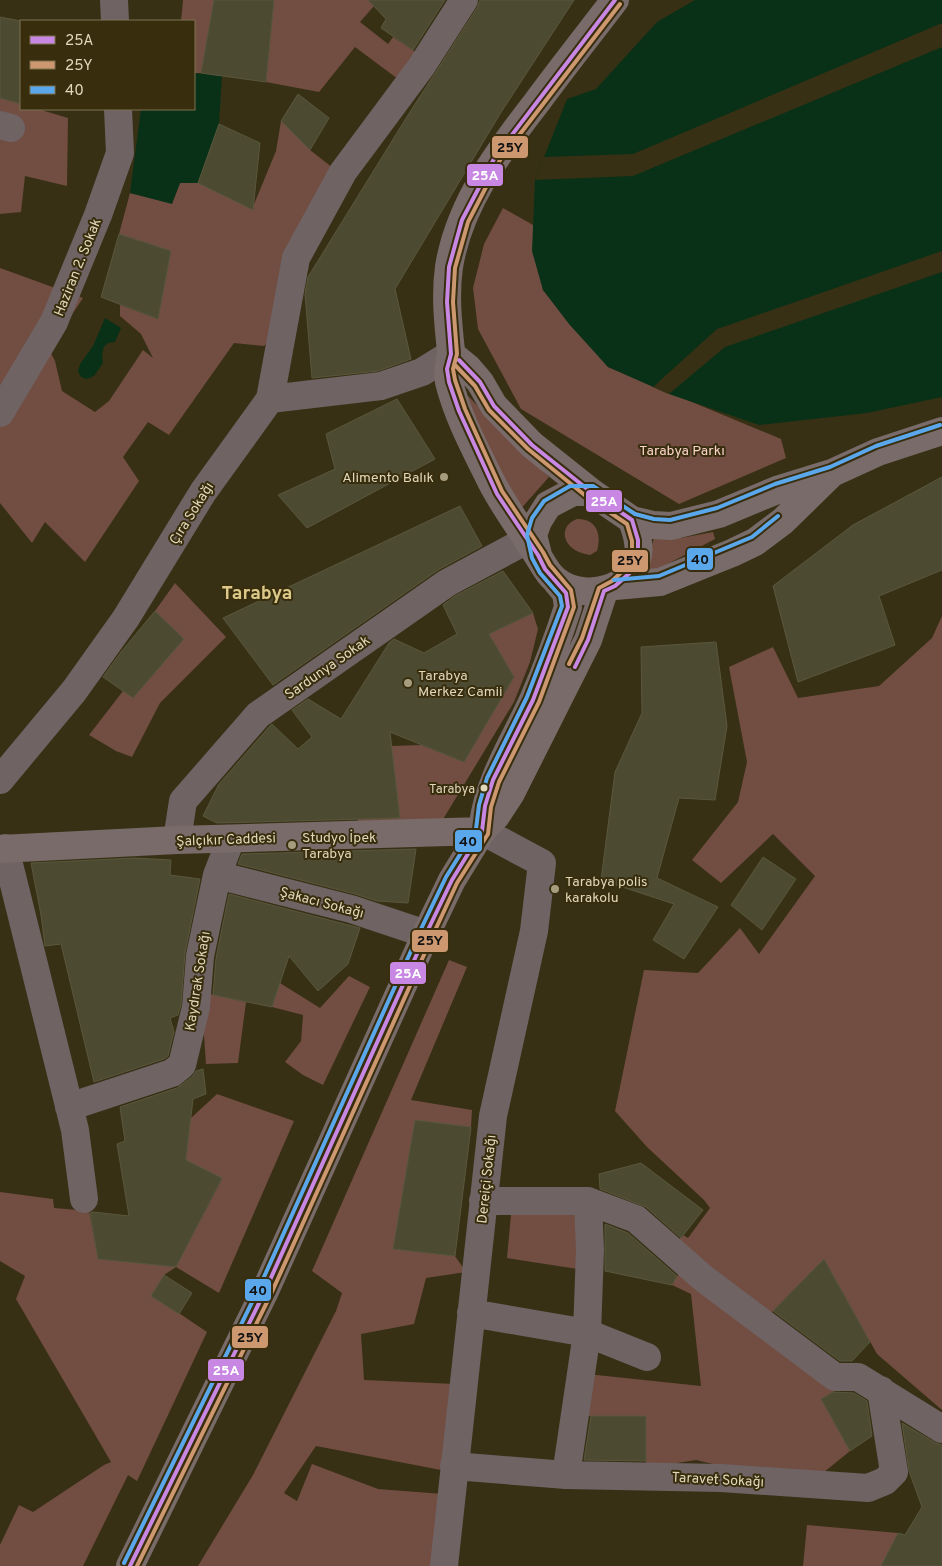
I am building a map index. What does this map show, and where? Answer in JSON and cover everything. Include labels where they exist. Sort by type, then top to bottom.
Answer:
[{"type":"main road","points":[[482,831],[485,806],[493,780],[533,700],[568,607],[566,593],[545,569],[497,494],[459,411],[449,382],[447,369],[451,354],[447,302],[449,268],[462,220],[494,158],[615,0]]},
{"type":"main road","points":[[451,354],[468,368],[480,382],[494,406],[532,444],[591,492],[632,520],[653,525],[671,526],[719,514],[777,490],[832,473],[878,452],[942,430]]},
{"type":"main road","points":[[556,581],[567,588],[580,592],[660,582],[755,542],[783,520],[832,473]]},
{"type":"main road","points":[[532,547],[538,521],[548,505],[573,492],[591,492]]},
{"type":"main road","points":[[130,1566],[265,1290],[452,880],[482,831],[496,816],[511,793],[588,640],[610,588],[632,571],[638,556],[638,540],[632,520]]},
{"type":"main road","name":"Şalçıkır Caddesi","points":[[2,848],[177,840],[482,831]]},
{"type":"street","points":[[114,0],[115,20]]},
{"type":"street","points":[[451,354],[422,372],[381,386],[270,399],[296,258],[343,172],[421,67],[464,0]]},
{"type":"street","name":"Haziran 2. Sokak","points":[[0,413],[54,322],[98,215],[120,153],[118,110]]},
{"type":"street","name":"Çıra Sokağı","points":[[2,775],[74,691],[126,618],[203,492],[270,399]]},
{"type":"street","name":"Sardunya Sokak","points":[[177,840],[182,801],[258,716],[447,583],[532,547]]},
{"type":"street","name":"Dereiçi Sokağı","points":[[444,1566],[493,1116],[534,931],[542,863],[482,831]]},
{"type":"street","name":"Kaydırak Sokağı","points":[[69,1107],[172,1073],[182,1065],[196,1007],[200,956],[217,875],[231,839]]},
{"type":"street","points":[[2,848],[69,1107],[84,1200]]},
{"type":"street","name":"Şakacı Sokağı","points":[[217,875],[351,909],[426,934]]},
{"type":"street","points":[[566,1475],[587,1333],[590,1250],[588,1201]]},
{"type":"street","points":[[483,1202],[588,1201],[636,1219],[703,1278],[835,1377],[858,1377],[942,1429]]},
{"type":"street","points":[[471,1312],[587,1333],[647,1357]]},
{"type":"street","name":"Taravet Sokağı","points":[[454,1466],[566,1475],[721,1478],[868,1488],[885,1481],[894,1472],[881,1390]]},
{"type":"green space","points":[[183,0],[214,0],[201,73],[195,73],[195,20],[181,20]]},
{"type":"green space","points":[[274,0],[368,0],[388,17],[374,6],[360,22],[388,44],[393,37],[423,57],[402,82],[355,47],[319,92],[266,82]]},
{"type":"green space","points":[[0,98],[20,104],[20,110],[41,110],[68,118],[67,186],[25,176],[21,212],[0,214]]},
{"type":"green space","points":[[281,121],[310,150],[347,179],[310,250],[281,329],[264,346],[234,343],[169,435],[148,422],[123,457],[139,481],[85,562],[45,522],[32,543],[0,503],[0,268],[83,298],[49,349],[55,361],[62,391],[95,412],[109,401],[143,350],[153,358],[141,334],[120,316],[120,305],[158,319],[171,251],[119,234],[130,193],[172,203],[180,183],[198,183],[252,209],[276,151]]},
{"type":"green space","name":"Tarabya Parkı","points":[[503,208],[533,225],[543,290],[608,367],[781,439],[786,458],[679,504],[521,409],[478,329],[473,288],[484,244]]},
{"type":"green space","points":[[458,386],[549,477],[518,512]]},
{"type":"green space","points":[[577,519],[589,521],[598,533],[597,551],[590,555],[575,550],[565,538],[568,525]]},
{"type":"green space","points":[[713,532],[715,539],[664,566],[642,574],[654,537],[681,538]]},
{"type":"green space","points":[[175,583],[226,637],[160,703],[132,757],[116,751],[89,735],[123,691],[183,639],[155,611]]},
{"type":"green space","points":[[533,613],[538,629],[530,662],[514,702],[439,826],[356,829],[359,815],[391,746],[421,745],[464,762],[514,677],[489,634]]},
{"type":"green space","points":[[942,616],[942,1410],[877,1354],[824,1259],[767,1317],[843,1386],[821,1399],[850,1451],[818,1477],[738,1470],[696,1460],[646,1468],[646,1416],[580,1416],[587,1374],[701,1386],[691,1294],[672,1285],[686,1262],[676,1243],[683,1235],[688,1238],[710,1208],[704,1200],[647,1147],[615,1111],[644,970],[698,973],[740,928],[759,954],[815,876],[773,834],[721,883],[692,860],[738,802],[747,762],[729,667],[773,647],[798,698],[879,686],[932,638]]},
{"type":"green space","points":[[449,960],[467,967],[411,1100],[472,1110],[471,1127],[415,1121],[393,1249],[455,1256],[466,1272],[426,1278],[414,1324],[361,1334],[364,1380],[455,1384],[441,1470],[316,1446],[284,1493],[297,1501],[312,1464],[378,1489],[443,1494],[431,1566],[198,1566],[253,1475],[336,1311],[342,1293],[312,1271]]},
{"type":"green space","points":[[349,976],[370,987],[323,1085],[303,1075],[285,1062],[301,1041],[303,1015],[272,1007],[280,983],[320,1008]]},
{"type":"green space","points":[[201,992],[246,1002],[238,1063],[206,1064]]},
{"type":"green space","points":[[217,1094],[294,1121],[219,1293],[176,1267],[164,1275],[152,1295],[207,1332],[137,1481],[128,1475],[83,1566],[0,1566],[0,1545],[19,1505],[33,1512],[111,1462],[16,1299],[25,1276],[0,1261],[0,1192],[53,1199],[54,1208],[89,1211],[98,1259],[137,1263],[191,1118]],"holes":[[[205,1170],[222,1179],[176,1267]]]},
{"type":"green space","points":[[512,1204],[590,1213],[584,1270],[507,1258]]},
{"type":"green space","points":[[807,1525],[898,1533],[881,1566],[803,1566]]},
{"type":"shaded area","points":[[695,0],[942,0],[942,397],[867,413],[759,425],[669,394],[608,367],[569,324],[543,290],[532,251],[535,180],[567,99],[596,89],[657,22]]},
{"type":"shaded area","points":[[195,73],[222,76],[219,124],[198,183],[180,183],[172,204],[130,193],[141,110],[195,110]]},
{"type":"shaded area","points":[[105,318],[121,328],[115,342],[108,343],[104,347],[102,354],[103,363],[94,376],[87,379],[81,377],[78,371],[80,364],[93,346]]},
{"type":"pier","points":[[942,23],[942,47],[633,176],[535,180],[544,157],[633,154]]},
{"type":"pier","points":[[942,251],[942,272],[725,347],[669,394],[653,387],[717,329]]},
{"type":"building","points":[[214,0],[274,0],[266,82],[201,73]]},
{"type":"building","points":[[368,0],[445,0],[413,50],[381,28],[386,19]]},
{"type":"building","points":[[480,0],[574,0],[500,114],[395,289],[411,359],[378,371],[312,378],[305,294],[308,277],[408,115],[477,8]]},
{"type":"building","points":[[0,17],[20,21],[20,104],[0,98]]},
{"type":"building","points":[[298,94],[329,118],[310,150],[281,121]]},
{"type":"building","points":[[219,124],[260,143],[253,210],[198,183]]},
{"type":"building","points":[[119,234],[171,251],[158,319],[101,297]]},
{"type":"building","points":[[397,399],[435,459],[307,528],[278,495],[335,469],[326,434]]},
{"type":"building","points":[[942,477],[942,570],[879,596],[895,645],[798,682],[773,586],[853,525]]},
{"type":"building","points":[[460,506],[482,546],[438,570],[273,685],[223,618]]},
{"type":"building","points":[[503,571],[533,613],[489,634],[514,677],[464,762],[390,732],[400,818],[217,823],[203,816],[219,784],[272,724],[298,749],[312,737],[292,710],[308,699],[341,719],[389,643],[394,639],[424,653],[457,634],[443,605],[455,596]]},
{"type":"building","points":[[155,611],[184,639],[133,698],[103,677]]},
{"type":"building","points":[[716,642],[727,726],[715,800],[679,798],[657,878],[718,907],[684,959],[653,940],[674,904],[601,880],[615,772],[642,713],[641,647]]},
{"type":"building","points":[[416,849],[408,903],[377,901],[238,864],[242,854]]},
{"type":"building","points":[[763,857],[796,879],[762,930],[731,905]]},
{"type":"building","points":[[135,858],[171,860],[170,875],[200,879],[185,953],[181,1005],[178,1015],[170,1018],[174,1032],[168,1056],[164,1059],[94,1082],[61,944],[45,946],[31,863]]},
{"type":"building","points":[[229,894],[360,928],[348,964],[318,991],[289,956],[272,1007],[213,995],[216,958]]},
{"type":"building","points":[[203,1069],[206,1094],[193,1099],[186,1160],[222,1178],[176,1267],[98,1259],[90,1213],[129,1216],[117,1144],[125,1141],[120,1107],[177,1088],[192,1077],[196,1071]]},
{"type":"building","points":[[415,1120],[471,1127],[455,1256],[393,1249]]},
{"type":"building","points":[[641,1163],[703,1210],[681,1238],[646,1207],[600,1189],[599,1174]]},
{"type":"building","points":[[605,1224],[628,1233],[677,1276],[672,1285],[605,1271]]},
{"type":"building","points":[[824,1259],[870,1342],[852,1361],[840,1361],[773,1311]]},
{"type":"building","points":[[164,1275],[192,1293],[179,1314],[151,1296]]},
{"type":"building","points":[[833,1392],[854,1393],[867,1401],[872,1436],[850,1451],[821,1399]]},
{"type":"building","points":[[591,1416],[646,1416],[646,1461],[584,1460]]},
{"type":"building","points":[[902,1423],[942,1445],[942,1566],[881,1566],[898,1533],[905,1535],[922,1507],[909,1471]]},
{"type":"transit line","name":"25A","points":[[130,1566],[265,1291],[426,934],[452,880],[482,831],[485,806],[493,780],[533,700],[568,607],[566,593],[545,569],[538,555],[497,494],[459,411],[449,382],[447,369],[451,354],[447,302],[449,267],[462,220],[495,157],[615,0]]},
{"type":"transit line","name":"25Y","points":[[137,1566],[271,1294],[457,883],[488,834],[491,807],[499,782],[539,702],[574,607],[571,590],[550,565],[502,491],[465,409],[453,369],[457,354],[453,302],[455,268],[468,222],[500,160],[620,4]]},
{"type":"transit line","name":"25A","points":[[459,360],[480,382],[494,406],[532,445],[591,492],[632,520],[638,540],[638,556],[632,571],[615,586],[604,591],[588,640],[575,667]]},
{"type":"transit line","name":"25Y","points":[[455,365],[475,386],[489,410],[528,449],[587,497],[627,524],[632,541],[632,555],[627,567],[612,581],[599,588],[582,638],[569,664]]},
{"type":"transit line","name":"40","points":[[124,1563],[259,1288],[420,931],[446,877],[476,829],[479,805],[487,778],[527,697],[562,606],[560,596],[540,573],[532,558],[527,535],[532,518],[544,501],[570,486],[593,486],[635,514],[654,519],[670,520],[717,508],[775,484],[830,467],[876,446],[940,425]]},
{"type":"transit line","name":"40","points":[[614,580],[659,576],[752,537],[778,516]]},
{"type":"place","name":"Alimento Balık","points":[[444,477]]},
{"type":"place","name":"Tarabya Merkez Camii","points":[[408,683]]},
{"type":"place","name":"Tarabya","points":[[484,788]]},
{"type":"place","name":"Studyo İpek Tarabya","points":[[292,845]]},
{"type":"place","name":"Tarabya polis karakolu","points":[[555,889]]},
{"type":"district","name":"Tarabya","points":[[257,592]]}]
